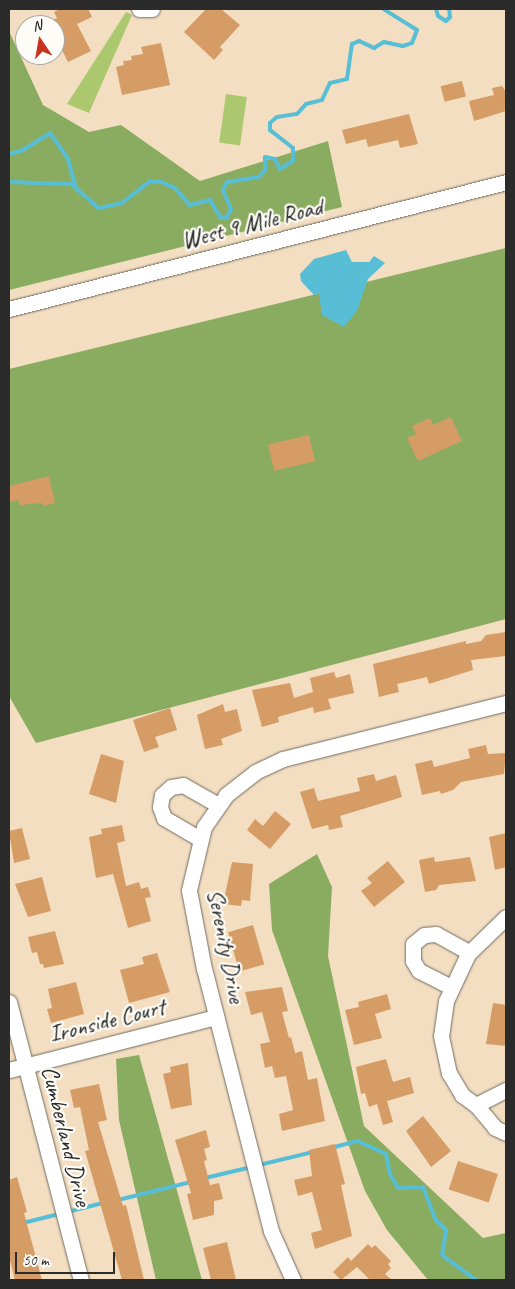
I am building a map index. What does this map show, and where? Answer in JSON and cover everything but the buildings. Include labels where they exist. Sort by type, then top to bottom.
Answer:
[{"type":"street","points":[[139,9],[152,9]]},
{"type":"street","name":"West 9 Mile Road","points":[[9,309],[506,182]]},
{"type":"street","name":"Serenity Drive","points":[[294,1280],[271,1231],[216,1017],[189,890],[200,839],[218,805],[255,772],[283,759],[506,703]]},
{"type":"street","points":[[200,839],[164,818],[160,807],[162,795],[171,787],[183,785],[218,805]]},
{"type":"street","points":[[506,918],[469,952],[451,987],[441,1029],[444,1056],[459,1090],[476,1105],[488,1122],[506,1133]]},
{"type":"street","points":[[451,987],[419,971],[412,957],[413,944],[424,935],[436,934],[469,952]]},
{"type":"street","name":"Cumberland Drive","points":[[9,1002],[81,1280]]},
{"type":"street","name":"Ironside Court","points":[[9,1070],[216,1017]]},
{"type":"street","points":[[476,1105],[506,1090]]},
{"type":"green space","points":[[126,12],[132,15],[89,113],[67,104]]},
{"type":"green space","points":[[9,31],[15,44],[15,65],[25,65],[43,105],[89,132],[121,125],[200,181],[328,141],[342,207],[9,290]]},
{"type":"green space","points":[[226,94],[247,97],[240,145],[219,143]]},
{"type":"green space","points":[[506,248],[506,619],[36,743],[9,696],[9,369]]},
{"type":"green space","points":[[317,854],[332,887],[328,956],[364,1126],[483,1238],[506,1233],[506,1280],[428,1280],[387,1230],[365,1191],[272,930],[269,884]]},
{"type":"green space","points":[[139,1055],[202,1280],[156,1280],[119,1120],[116,1059]]},
{"type":"water","points":[[346,250],[352,262],[369,262],[374,256],[385,263],[368,279],[357,311],[344,327],[322,315],[319,294],[314,295],[301,281],[300,274],[314,259]]},
{"type":"waterway","points":[[9,182],[71,184],[99,208],[122,203],[150,181],[161,182],[175,188],[190,205],[210,200],[221,218],[227,217],[231,209],[223,190],[227,182],[259,177],[265,170],[265,157],[275,159],[280,169],[293,161],[293,148],[270,130],[270,123],[277,117],[297,114],[306,104],[322,100],[330,83],[347,79],[352,44],[359,41],[374,48],[384,42],[403,46],[412,43],[417,30],[384,9]]},
{"type":"waterway","points":[[436,9],[438,16],[446,21],[450,17],[449,9]]},
{"type":"waterway","points":[[9,154],[23,150],[50,133],[68,159],[75,186]]},
{"type":"waterway","points":[[331,1148],[358,1141],[386,1154],[390,1174],[398,1188],[423,1187],[435,1219],[446,1230],[442,1255],[476,1280]]},
{"type":"waterway","points":[[259,1165],[313,1152]]},
{"type":"waterway","points":[[205,1178],[252,1167]]},
{"type":"waterway","points":[[118,1200],[191,1182]]},
{"type":"waterway","points":[[67,1212],[104,1203]]},
{"type":"waterway","points":[[23,1223],[60,1214]]}]
